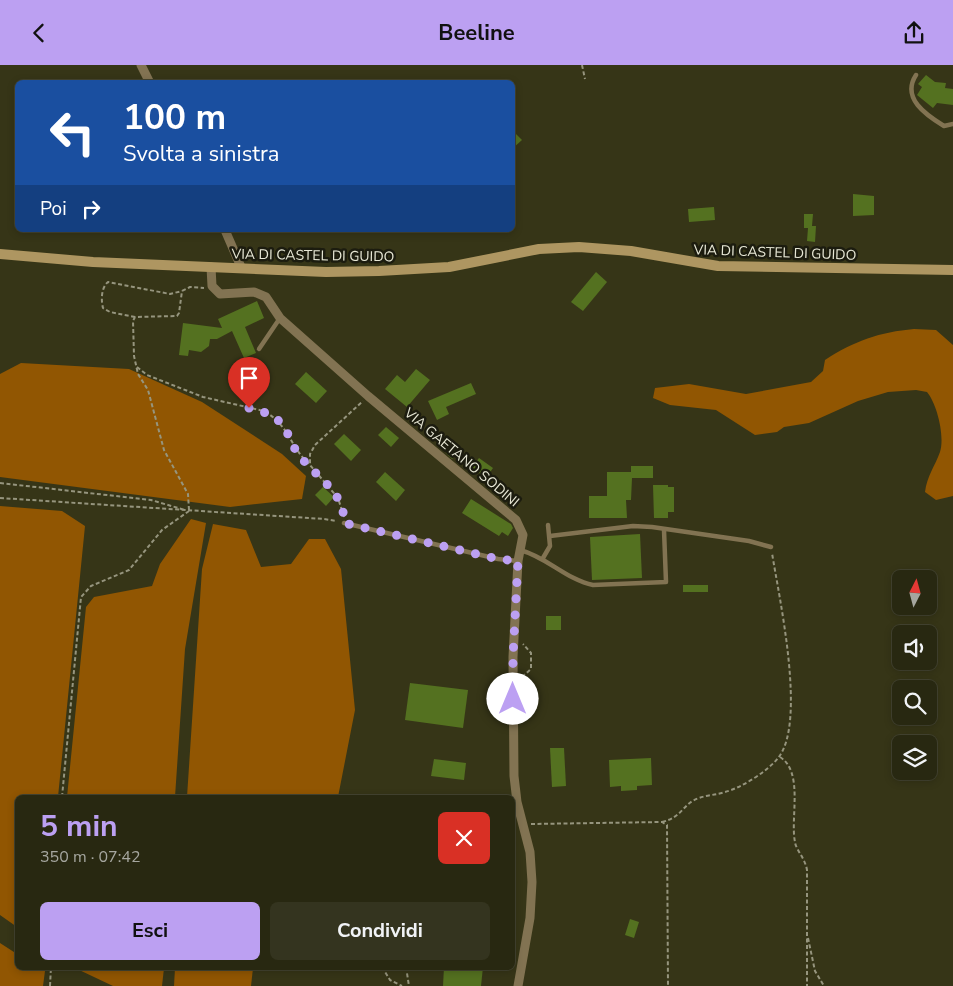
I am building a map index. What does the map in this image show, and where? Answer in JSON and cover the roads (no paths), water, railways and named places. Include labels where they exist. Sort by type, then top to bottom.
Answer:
[{"type":"street","points":[[141,65],[148,80]]},
{"type":"street","points":[[227,232],[241,267]]},
{"type":"street","name":"VIA DI CASTEL DI GUIDO","points":[[0,254],[93,262],[326,272],[417,270],[448,267],[531,250],[564,247],[630,251],[718,266],[953,271]]},
{"type":"street","name":"VIA GAETANO SODINI","points":[[211,267],[212,286],[220,294],[254,292],[266,297],[280,319],[368,396],[517,521],[523,535],[518,561],[514,636],[514,785],[530,852],[532,891],[530,918],[518,986]]},
{"type":"lane","points":[[916,75],[911,83],[911,93],[915,103],[924,113],[944,126],[953,124]]},
{"type":"lane","points":[[260,349],[280,319]]},
{"type":"lane","points":[[344,523],[498,559],[518,561]]},
{"type":"lane","points":[[543,559],[550,545],[548,525]]},
{"type":"lane","points":[[550,536],[633,526],[749,541],[771,547]]},
{"type":"lane","points":[[520,550],[536,554],[582,583],[666,582],[664,530]]}]
